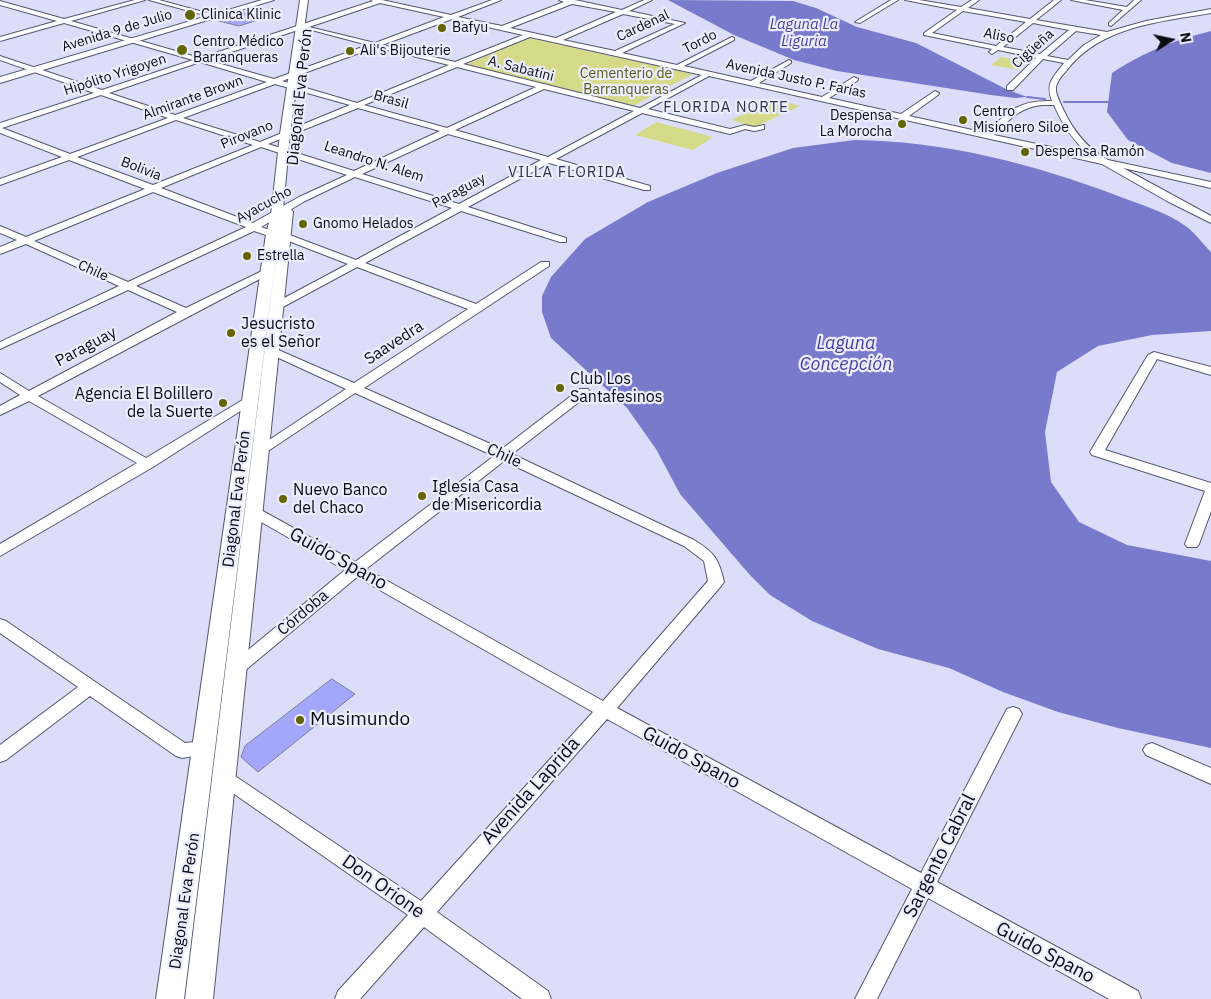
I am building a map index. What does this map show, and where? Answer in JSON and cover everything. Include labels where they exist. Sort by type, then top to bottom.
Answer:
[{"type":"main road","name":"Avenida 9 de Julio","points":[[212,16],[260,0]]},
{"type":"main road","name":"Avenida 9 de Julio","points":[[0,79],[270,0]]},
{"type":"main road","name":"Diagonal Eva Perón","points":[[304,0],[305,27]]},
{"type":"main road","name":"Diagonal Eva Perón","points":[[170,999],[268,272],[282,211],[297,81],[311,0]]},
{"type":"main road","name":"Diagonal Eva Perón","points":[[199,999],[272,350],[276,306],[278,235]]},
{"type":"street","points":[[0,39],[142,0]]},
{"type":"street","points":[[152,0],[212,16]]},
{"type":"street","name":"Almirante Brown","points":[[0,182],[274,82],[297,81],[375,45],[498,0]]},
{"type":"street","points":[[562,0],[624,12]]},
{"type":"street","points":[[557,40],[649,0]]},
{"type":"street","points":[[858,22],[895,0]]},
{"type":"street","points":[[908,0],[1108,34]]},
{"type":"street","points":[[962,9],[976,0]]},
{"type":"street","points":[[990,54],[1058,0]]},
{"type":"street","points":[[1074,0],[1129,9]]},
{"type":"street","points":[[1111,24],[1138,0]]},
{"type":"street","name":"Hipólito Yrigoyen","points":[[0,126],[305,27],[377,1]]},
{"type":"street","name":"Avenida Justo P. Farías","points":[[377,1],[1211,185]]},
{"type":"street","points":[[504,28],[573,1]]},
{"type":"street","points":[[2,5],[20,2]]},
{"type":"street","points":[[177,6],[191,2]]},
{"type":"street","points":[[402,6],[412,3]]},
{"type":"street","name":"Brasil","points":[[2,5],[274,82],[297,81],[356,105],[648,188]]},
{"type":"street","name":"Aliso","points":[[962,9],[926,34],[1069,62]]},
{"type":"street","points":[[1211,11],[1146,23],[1108,34],[1086,46],[1069,62],[1053,83],[1052,91],[1055,103],[1065,122],[1075,137],[1092,154],[1211,220]]},
{"type":"street","name":"Cardenal","points":[[616,53],[682,23],[624,12]]},
{"type":"street","points":[[1122,15],[1146,23]]},
{"type":"street","name":"A. Sabatini","points":[[305,27],[541,87],[730,132],[745,127],[754,129],[761,127]]},
{"type":"street","name":"Cigüeña","points":[[1010,88],[1041,57],[1074,29]]},
{"type":"street","name":"Pirovano","points":[[0,250],[531,34]]},
{"type":"street","name":"Tordo","points":[[678,67],[732,39]]},
{"type":"street","name":"Leandro N. Alem","points":[[0,58],[176,118],[356,173],[564,240]]},
{"type":"street","points":[[753,83],[789,62]]},
{"type":"street","name":"Paraguay","points":[[276,306],[708,74]]},
{"type":"street","points":[[823,98],[854,79]]},
{"type":"street","name":"Ayacucho","points":[[0,346],[254,227],[356,173],[541,87]]},
{"type":"street","points":[[904,116],[935,93]]},
{"type":"street","points":[[989,135],[1021,105],[1038,102],[1055,103]]},
{"type":"street","name":"Bolivia","points":[[0,130],[152,189],[478,310]]},
{"type":"street","name":"Chile","points":[[0,229],[186,312]]},
{"type":"street","name":"Saavedra","points":[[260,450],[478,310],[545,264]]},
{"type":"street","name":"Paraguay","points":[[0,411],[186,312],[268,272]]},
{"type":"street","name":"Chile","points":[[272,350],[354,389],[503,454],[689,543],[713,562],[716,582]]},
{"type":"street","points":[[1211,371],[1154,354],[1097,452],[1211,488]]},
{"type":"street","points":[[0,377],[42,404],[148,464]]},
{"type":"street","name":"Córdoba","points":[[236,670],[356,569],[584,392]]},
{"type":"street","points":[[0,551],[148,464],[250,401]]},
{"type":"street","points":[[1192,544],[1211,492]]},
{"type":"street","name":"Guido Spano","points":[[254,512],[605,710],[1130,999]]},
{"type":"street","name":"Avenida Laprida","points":[[346,999],[421,913],[605,710],[716,582]]},
{"type":"street","points":[[0,625],[182,751],[205,748]]},
{"type":"street","points":[[0,755],[89,688]]},
{"type":"street","name":"Sargento Cabral","points":[[866,999],[1013,714]]},
{"type":"street","points":[[1152,750],[1211,776]]},
{"type":"street","name":"Don Orione","points":[[224,777],[421,913],[540,999]]},
{"type":"green space","name":"Cementerio de Barranqueras","points":[[529,38],[693,74],[633,106],[465,65]]},
{"type":"green space","points":[[1001,57],[1028,62],[1019,70],[991,65]]},
{"type":"green space","points":[[776,99],[800,106],[755,127],[731,120]]},
{"type":"green space","points":[[656,122],[713,137],[693,150],[635,135]]},
{"type":"water","name":"Laguna La Liguria","points":[[668,0],[793,1],[816,8],[857,27],[916,43],[1006,89],[1027,97],[1015,98],[991,95],[837,71],[794,60],[734,35]]},
{"type":"water","points":[[1211,31],[1211,173],[1172,163],[1128,140],[1107,112],[1112,73],[1160,48]]},
{"type":"water","name":"Laguna Concepción","points":[[855,140],[889,141],[989,156],[1086,184],[1171,217],[1190,230],[1211,252],[1211,331],[1152,335],[1098,346],[1057,372],[1045,432],[1051,482],[1079,522],[1127,545],[1211,561],[1211,748],[1118,728],[1058,712],[1003,692],[949,668],[878,649],[812,621],[770,595],[749,574],[680,494],[656,449],[627,408],[551,338],[542,312],[542,296],[551,277],[585,239],[648,202],[717,173],[793,148]]},
{"type":"building","points":[[241,12],[264,18],[239,26],[215,20]]},
{"type":"building","name":"Musimundo","points":[[332,679],[355,694],[258,772],[241,757],[245,746]]},
{"type":"waterway","points":[[1027,97],[1045,99]]},
{"type":"waterway","points":[[1064,102],[1108,102]]},
{"type":"place","name":"Clinica Klinic","points":[[190,15]]},
{"type":"place","name":"Bafyu","points":[[442,28]]},
{"type":"place","name":"Centro Médico Barranqueras","points":[[182,50]]},
{"type":"place","name":"Ali's Bijouterie","points":[[350,51]]},
{"type":"place","name":"Centro Misionero Siloe","points":[[963,120]]},
{"type":"place","name":"Despensa La Morocha","points":[[902,124]]},
{"type":"place","name":"Despensa Ramón","points":[[1025,152]]},
{"type":"place","name":"Gnomo Helados","points":[[303,224]]},
{"type":"place","name":"Estrella","points":[[247,256]]},
{"type":"place","name":"Jesucristo es el Señor","points":[[231,333]]},
{"type":"place","name":"Club Los Santafesinos","points":[[560,388]]},
{"type":"place","name":"Agencia El Bolillero de la Suerte","points":[[223,403]]},
{"type":"place","name":"Iglesia Casa de Misericordia","points":[[422,496]]},
{"type":"place","name":"Nuevo Banco del Chaco","points":[[283,499]]},
{"type":"place","name":"Musimundo","points":[[300,720]]},
{"type":"district","name":"FLORIDA NORTE","points":[[726,108]]},
{"type":"district","name":"VILLA FLORIDA","points":[[567,173]]}]
